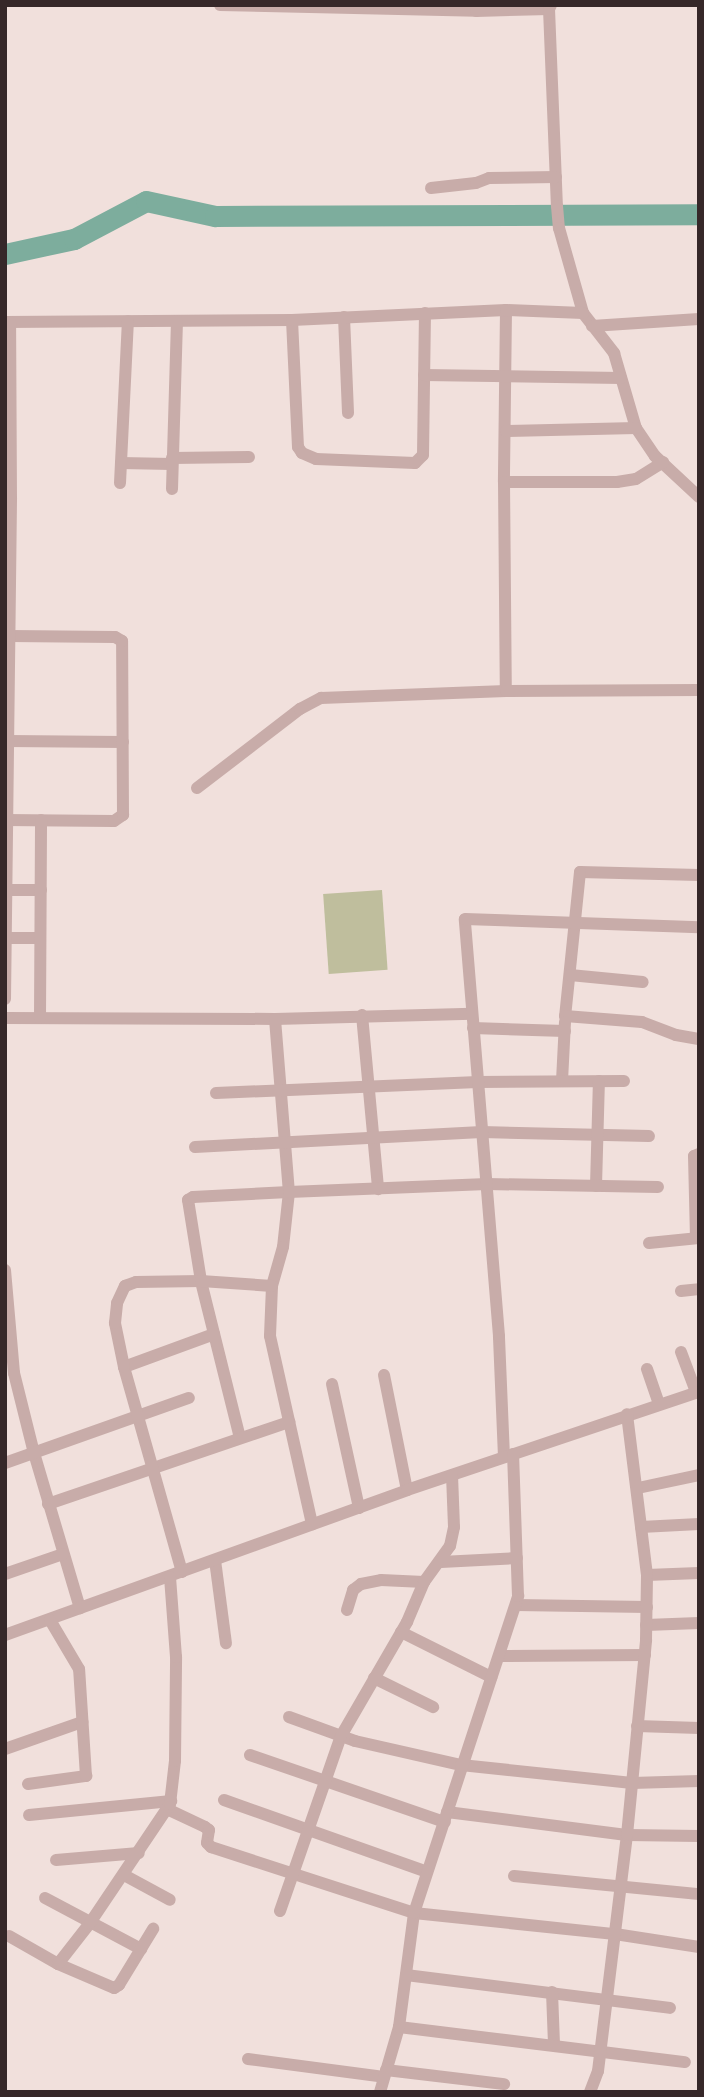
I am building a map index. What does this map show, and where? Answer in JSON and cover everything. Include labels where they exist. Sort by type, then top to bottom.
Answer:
[{"type":"street","points":[[220,5],[402,10],[550,7],[559,228],[583,313],[610,346],[636,428],[663,463],[699,497]]},
{"type":"street","points":[[431,188],[476,183],[489,177],[556,177]]},
{"type":"street","points":[[5,999],[10,636],[8,322],[292,320],[506,310],[583,313]]},
{"type":"street","points":[[506,310],[506,691]]},
{"type":"street","points":[[292,320],[298,447],[309,457],[415,463],[423,455],[425,313]]},
{"type":"street","points":[[344,317],[348,413]]},
{"type":"street","points":[[592,326],[699,319]]},
{"type":"street","points":[[120,483],[128,321]]},
{"type":"street","points":[[172,489],[177,321]]},
{"type":"street","points":[[424,375],[621,378]]},
{"type":"street","points":[[506,431],[636,428]]},
{"type":"street","points":[[121,463],[250,457]]},
{"type":"street","points":[[504,482],[617,482],[636,479],[663,463]]},
{"type":"street","points":[[6,820],[119,820],[123,815],[122,641],[115,637],[10,636]]},
{"type":"street","points":[[197,788],[300,709],[321,698],[506,691],[699,690]]},
{"type":"street","points":[[8,741],[123,742]]},
{"type":"street","points":[[40,1018],[41,820]]},
{"type":"street","points":[[562,1081],[565,1016],[580,872],[699,876]]},
{"type":"street","points":[[7,890],[41,890]]},
{"type":"street","points":[[380,2092],[399,2027],[414,1913],[516,1605],[517,1558],[465,919],[699,926]]},
{"type":"street","points":[[6,938],[40,939]]},
{"type":"street","points":[[570,975],[643,982]]},
{"type":"street","points":[[5,1018],[275,1019],[472,1014]]},
{"type":"street","points":[[362,1015],[378,1189]]},
{"type":"street","points":[[565,1016],[642,1022],[676,1035],[699,1039]]},
{"type":"street","points":[[275,1019],[289,1192],[283,1247],[272,1286],[270,1341],[312,1524]]},
{"type":"street","points":[[473,1028],[565,1031]]},
{"type":"street","points":[[596,1186],[600,1081]]},
{"type":"street","points":[[216,1093],[478,1082],[624,1081]]},
{"type":"street","points":[[195,1147],[482,1132],[649,1136]]},
{"type":"street","points":[[649,1243],[697,1238],[694,1156],[699,1154]]},
{"type":"street","points":[[240,1438],[201,1281],[188,1200],[193,1197],[488,1184],[658,1187]]},
{"type":"street","points":[[5,1270],[12,1362],[48,1504],[80,1608]]},
{"type":"street","points":[[182,1572],[124,1367],[115,1314],[125,1286],[136,1282],[201,1281],[272,1286]]},
{"type":"street","points":[[681,1291],[699,1289]]},
{"type":"street","points":[[124,1367],[214,1334]]},
{"type":"street","points":[[5,1635],[407,1490],[698,1392],[681,1352]]},
{"type":"street","points":[[647,1369],[659,1404]]},
{"type":"street","points":[[384,1376],[407,1490]]},
{"type":"street","points":[[332,1384],[359,1508]]},
{"type":"street","points":[[5,1463],[189,1398]]},
{"type":"street","points":[[590,2092],[598,2071],[627,1835],[645,1655],[647,1575],[627,1414]]},
{"type":"street","points":[[48,1504],[153,1466],[289,1422]]},
{"type":"street","points":[[638,1488],[699,1475]]},
{"type":"street","points":[[280,1911],[341,1736],[401,1632],[424,1582],[441,1562],[450,1545],[454,1527],[452,1476]]},
{"type":"street","points":[[641,1527],[699,1524]]},
{"type":"street","points":[[5,1574],[63,1554]]},
{"type":"street","points":[[441,1562],[517,1558]]},
{"type":"street","points":[[215,1560],[226,1643]]},
{"type":"street","points":[[647,1575],[699,1573]]},
{"type":"street","points":[[58,1964],[124,1875],[169,1805],[175,1761],[176,1657],[170,1577]]},
{"type":"street","points":[[347,1610],[354,1590],[361,1584],[381,1580],[424,1582]]},
{"type":"street","points":[[516,1605],[647,1607]]},
{"type":"street","points":[[28,1784],[84,1778],[86,1771],[79,1669],[50,1620]]},
{"type":"street","points":[[646,1625],[699,1623]]},
{"type":"street","points":[[401,1632],[491,1677]]},
{"type":"street","points":[[500,1656],[645,1655]]},
{"type":"street","points":[[374,1678],[433,1707]]},
{"type":"street","points":[[289,1717],[341,1736],[461,1765],[632,1783],[699,1781]]},
{"type":"street","points":[[5,1749],[82,1722]]},
{"type":"street","points":[[637,1726],[699,1728]]},
{"type":"street","points":[[250,1755],[325,1781],[446,1817],[627,1835],[699,1836]]},
{"type":"street","points":[[224,1800],[427,1871]]},
{"type":"street","points":[[29,1815],[169,1805],[209,1830],[207,1843],[211,1847],[414,1913],[615,1934],[699,1947]]},
{"type":"street","points":[[56,1860],[139,1853]]},
{"type":"street","points":[[124,1875],[170,1900]]},
{"type":"street","points":[[514,1876],[699,1894]]},
{"type":"street","points":[[45,1898],[141,1949]]},
{"type":"street","points":[[9,1936],[58,1964],[114,1988],[119,1985],[153,1929]]},
{"type":"street","points":[[406,1975],[670,2008]]},
{"type":"street","points":[[552,1992],[554,2045]]},
{"type":"street","points":[[399,2027],[685,2062]]},
{"type":"street","points":[[248,2059],[504,2084]]},
{"type":"green space","points":[[382,890],[388,970],[329,974],[323,894]]},
{"type":"waterway","points":[[5,254],[74,239],[146,201],[215,216],[699,214]]}]
